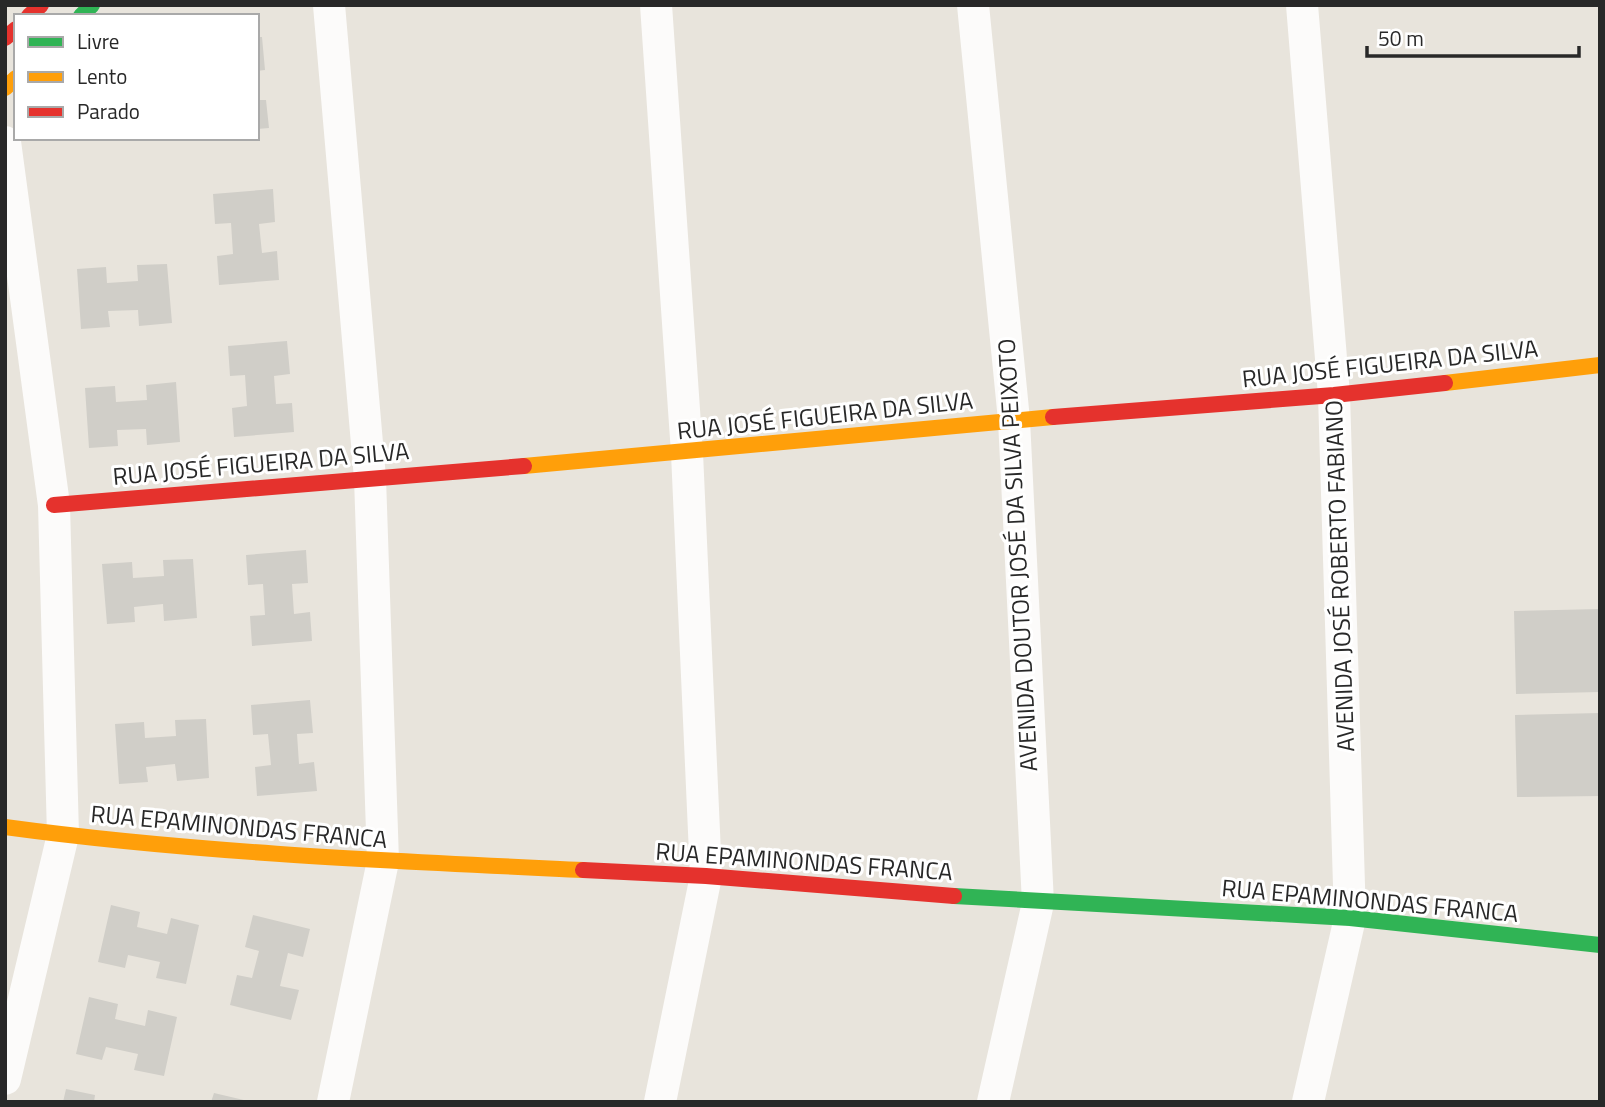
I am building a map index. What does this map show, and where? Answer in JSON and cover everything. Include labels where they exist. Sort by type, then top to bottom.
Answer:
[{"type":"street","points":[[329,5],[370,478],[383,861],[332,1102]]},
{"type":"street","points":[[656,5],[687,453],[706,876],[660,1102]]},
{"type":"street","name":"AVENIDA DOUTOR JOSÉ DA SILVA PEIXOTO","points":[[973,5],[1014,420],[1038,903],[993,1102]]},
{"type":"street","name":"AVENIDA JOSÉ ROBERTO FABIANO","points":[[1302,5],[1334,395],[1350,918],[1307,1102]]},
{"type":"street","points":[[5,142],[54,505],[63,835],[5,1079]]},
{"type":"street","name":"RUA JOSÉ FIGUEIRA DA SILVA","points":[[54,505],[687,453],[1014,420],[1334,395],[1600,365]]},
{"type":"street","name":"RUA EPAMINONDAS FRANCA","points":[[5,827],[63,835],[383,861],[706,876],[1038,903],[1350,918],[1600,945]]},
{"type":"building","points":[[259,37],[262,37],[265,70],[259,71]]},
{"type":"building","points":[[259,100],[266,100],[269,128],[259,129]]},
{"type":"building","points":[[273,189],[275,222],[259,224],[262,253],[277,251],[279,280],[219,285],[217,256],[233,254],[231,223],[215,224],[213,194]]},
{"type":"building","points":[[167,264],[172,323],[139,326],[138,310],[108,311],[110,327],[81,329],[77,269],[106,267],[107,283],[138,281],[137,265]]},
{"type":"building","points":[[287,341],[290,374],[274,376],[276,404],[292,403],[294,432],[234,437],[232,408],[247,406],[245,375],[230,376],[228,346]]},
{"type":"building","points":[[176,382],[180,442],[147,445],[146,429],[117,430],[118,446],[89,448],[85,388],[115,386],[116,402],[147,400],[146,385]]},
{"type":"building","points":[[306,550],[308,583],[292,584],[294,614],[310,612],[312,641],[252,646],[250,616],[265,615],[263,584],[248,585],[246,555]]},
{"type":"building","points":[[193,559],[197,618],[164,621],[163,604],[134,607],[135,622],[107,624],[102,564],[132,562],[133,578],[164,576],[163,560]]},
{"type":"building","points":[[1600,609],[1600,692],[1516,694],[1514,611]]},
{"type":"building","points":[[310,700],[313,733],[297,734],[299,764],[314,762],[317,791],[257,796],[255,767],[271,765],[268,734],[253,735],[251,705]]},
{"type":"building","points":[[1600,713],[1600,796],[1517,797],[1515,715]]},
{"type":"building","points":[[206,719],[209,778],[177,781],[175,764],[146,767],[148,782],[119,784],[115,724],[144,722],[145,738],[176,736],[175,720]]},
{"type":"building","points":[[111,905],[140,912],[137,927],[167,934],[171,918],[199,925],[186,984],[156,978],[160,962],[128,955],[125,968],[98,962]]},
{"type":"building","points":[[253,915],[310,929],[303,957],[288,953],[280,986],[299,990],[291,1020],[230,1005],[237,975],[252,978],[259,951],[245,947]]},
{"type":"building","points":[[89,997],[118,1004],[115,1019],[145,1026],[148,1010],[177,1017],[164,1076],[134,1070],[138,1054],[106,1047],[102,1060],[76,1054]]},
{"type":"building","points":[[66,1089],[95,1095],[94,1102],[63,1102]]},
{"type":"building","points":[[214,1093],[248,1101],[248,1102],[211,1102]]},
{"type":"traffic: fast","points":[[83,14],[92,5]]},
{"type":"traffic: fast","points":[[954,896],[1350,918],[1600,945]]},
{"type":"traffic: slow","points":[[5,88],[14,80]]},
{"type":"traffic: slow","points":[[1445,383],[1600,365]]},
{"type":"traffic: slow","points":[[524,466],[1053,417]]},
{"type":"traffic: slow","points":[[5,827],[221,850],[583,870]]},
{"type":"traffic: jam","points":[[31,14],[41,5]]},
{"type":"traffic: jam","points":[[5,38],[14,31]]},
{"type":"traffic: jam","points":[[1053,417],[1334,395],[1445,383]]},
{"type":"traffic: jam","points":[[54,505],[524,466]]},
{"type":"traffic: jam","points":[[583,870],[706,876],[954,896]]}]
